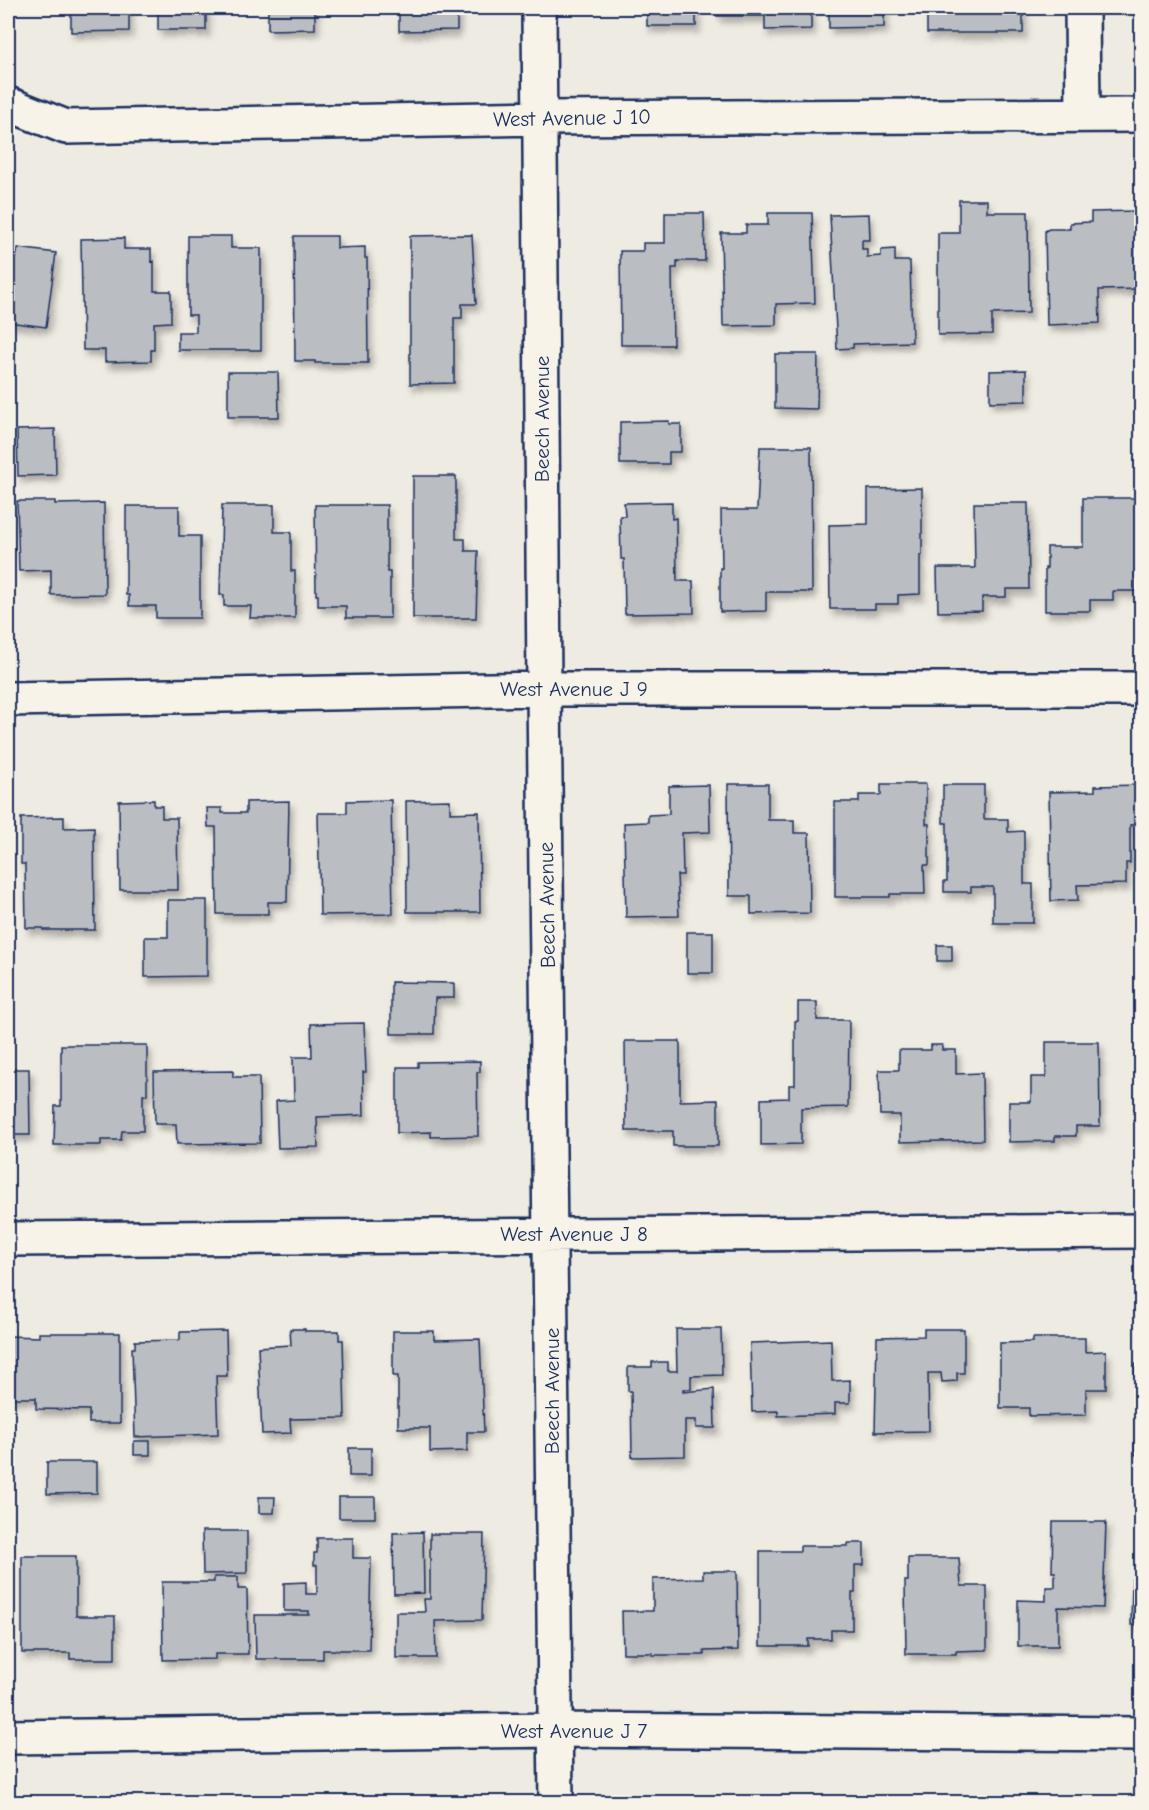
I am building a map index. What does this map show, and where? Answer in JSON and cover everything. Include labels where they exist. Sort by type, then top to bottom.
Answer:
[{"type":"street","name":"Beech Avenue","points":[[539,8],[556,1803]]},
{"type":"street","points":[[1082,8],[1083,114]]},
{"type":"street","name":"West Avenue J 10","points":[[8,104],[66,127],[540,118],[1083,114],[1142,116]]},
{"type":"street","name":"West Avenue J 9","points":[[8,699],[544,689],[1142,689]]},
{"type":"street","name":"West Avenue J 8","points":[[8,1239],[1142,1231]]},
{"type":"street","name":"West Avenue J 7","points":[[8,1737],[555,1730],[1142,1734]]},
{"type":"building","points":[[71,8],[129,8],[129,31],[71,32]]},
{"type":"building","points":[[158,8],[206,8],[206,30],[158,30]]},
{"type":"building","points":[[268,8],[315,8],[315,29],[268,30]]},
{"type":"building","points":[[399,8],[457,8],[457,30],[399,31]]},
{"type":"building","points":[[647,8],[696,8],[696,26],[647,26]]},
{"type":"building","points":[[717,8],[811,8],[811,29],[765,30],[765,16],[717,16]]},
{"type":"building","points":[[829,8],[884,8],[884,27],[829,28]]},
{"type":"building","points":[[927,8],[1023,8],[1023,33],[927,33]]},
{"type":"building","points":[[959,200],[987,200],[987,212],[1028,212],[1029,313],[992,314],[992,334],[938,335],[938,233],[959,233]]},
{"type":"building","points":[[1137,211],[1138,289],[1099,290],[1100,323],[1047,325],[1045,231],[1070,229],[1070,223],[1091,222],[1091,212]]},
{"type":"building","points":[[665,213],[704,213],[705,261],[677,261],[677,268],[672,268],[673,345],[621,345],[620,251],[643,251],[643,243],[665,243]]},
{"type":"building","points":[[768,213],[812,213],[815,303],[776,304],[776,325],[723,326],[721,233],[746,233],[746,225],[768,225]]},
{"type":"building","points":[[869,214],[870,240],[862,240],[862,249],[867,249],[867,257],[881,256],[881,250],[895,249],[895,261],[910,261],[912,342],[853,344],[853,348],[837,349],[830,215]]},
{"type":"building","points":[[472,235],[476,304],[462,304],[462,318],[454,318],[454,383],[410,384],[410,236]]},
{"type":"building","points":[[188,236],[231,236],[231,248],[261,248],[261,350],[178,350],[178,332],[196,332],[196,315],[188,315]]},
{"type":"building","points":[[294,236],[337,236],[337,248],[365,247],[368,363],[295,361]]},
{"type":"building","points":[[124,238],[124,249],[151,249],[151,262],[154,261],[154,291],[171,291],[171,322],[154,323],[154,350],[151,350],[151,361],[105,362],[105,350],[83,350],[81,239]]},
{"type":"building","points":[[18,248],[56,253],[46,327],[8,322],[8,257],[16,258]]},
{"type":"building","points":[[775,354],[818,354],[817,409],[775,408]]},
{"type":"building","points":[[1026,370],[1026,401],[990,402],[990,371]]},
{"type":"building","points":[[228,372],[278,372],[279,417],[228,417]]},
{"type":"building","points":[[669,421],[669,424],[681,424],[681,452],[669,452],[669,464],[620,464],[620,422]]},
{"type":"building","points":[[55,429],[56,475],[18,476],[17,430]]},
{"type":"building","points":[[760,447],[811,447],[812,592],[766,592],[766,611],[720,612],[721,510],[757,510]]},
{"type":"building","points":[[413,476],[456,476],[456,539],[465,539],[465,551],[478,551],[476,618],[413,618]]},
{"type":"building","points":[[922,488],[920,594],[898,595],[898,604],[875,604],[875,609],[830,609],[829,525],[868,524],[868,489]]},
{"type":"building","points":[[1083,498],[1136,498],[1136,591],[1113,591],[1113,600],[1090,600],[1090,611],[1045,611],[1047,547],[1083,547]]},
{"type":"building","points":[[17,501],[55,501],[55,504],[104,503],[105,594],[51,595],[51,570],[19,571]]},
{"type":"building","points":[[672,502],[672,519],[676,518],[677,581],[693,581],[694,613],[625,614],[624,559],[621,559],[620,516],[625,516],[624,503]]},
{"type":"building","points":[[974,503],[1028,503],[1029,589],[1006,589],[1006,597],[982,597],[982,611],[938,612],[937,568],[975,568]]},
{"type":"building","points":[[222,505],[274,505],[274,532],[291,532],[291,571],[295,571],[295,618],[250,618],[251,606],[224,606],[224,595],[220,595]]},
{"type":"building","points":[[315,505],[387,505],[390,618],[346,618],[346,606],[318,606]]},
{"type":"building","points":[[126,506],[179,506],[179,536],[200,536],[200,618],[156,618],[156,606],[129,606],[129,595],[126,595]]},
{"type":"building","points":[[728,784],[768,784],[768,820],[794,820],[794,833],[809,833],[810,913],[751,914],[751,896],[729,896]]},
{"type":"building","points":[[881,784],[926,784],[929,865],[924,865],[925,894],[890,894],[890,897],[835,897],[835,802],[859,802],[859,795],[881,795]]},
{"type":"building","points":[[709,785],[710,832],[682,833],[683,875],[677,875],[679,916],[626,917],[624,823],[648,822],[648,815],[669,814],[669,786]]},
{"type":"building","points":[[943,785],[984,785],[984,819],[1008,819],[1008,832],[1024,831],[1024,884],[1033,884],[1033,923],[993,923],[993,887],[971,887],[971,892],[944,892],[944,881],[947,881],[947,823],[943,823]]},
{"type":"building","points":[[1142,785],[1142,824],[1130,825],[1130,863],[1126,863],[1126,884],[1077,885],[1078,900],[1051,901],[1049,792],[1095,791],[1095,786]]},
{"type":"building","points":[[154,800],[154,806],[162,806],[162,818],[177,818],[178,890],[120,890],[119,801]]},
{"type":"building","points":[[391,800],[393,914],[320,915],[318,813],[347,813],[347,801]]},
{"type":"building","points":[[450,800],[450,813],[479,812],[480,912],[407,912],[406,801]]},
{"type":"building","points":[[289,801],[287,902],[268,902],[268,914],[217,914],[216,827],[208,827],[207,808],[222,808],[222,813],[246,813],[246,802]]},
{"type":"building","points":[[64,817],[64,828],[94,827],[95,930],[26,928],[25,864],[21,864],[21,818]]},
{"type":"building","points":[[168,900],[207,900],[207,976],[145,977],[145,937],[168,937]]},
{"type":"building","points":[[687,932],[713,932],[713,973],[687,973]]},
{"type":"building","points":[[937,945],[952,945],[952,961],[937,961]]},
{"type":"building","points":[[391,982],[454,983],[454,998],[435,998],[434,1034],[391,1034]]},
{"type":"building","points":[[798,1002],[817,1002],[817,1020],[849,1020],[848,1107],[801,1108],[801,1144],[761,1145],[761,1099],[789,1098],[789,1085],[795,1085],[795,1021],[798,1021]]},
{"type":"building","points":[[364,1023],[366,1072],[363,1072],[364,1115],[317,1117],[318,1147],[278,1148],[276,1101],[294,1100],[293,1057],[312,1057],[311,1024]]},
{"type":"building","points":[[625,1041],[680,1041],[680,1101],[718,1100],[718,1146],[673,1146],[673,1131],[626,1131]]},
{"type":"building","points":[[1046,1042],[1099,1042],[1100,1126],[1076,1126],[1076,1136],[1055,1136],[1055,1141],[1009,1142],[1009,1102],[1031,1102],[1031,1077],[1046,1077]]},
{"type":"building","points":[[61,1045],[147,1045],[147,1095],[143,1095],[143,1131],[122,1131],[121,1140],[101,1140],[101,1145],[54,1145],[55,1106],[61,1106]]},
{"type":"building","points":[[931,1045],[942,1045],[942,1050],[956,1050],[956,1074],[982,1073],[983,1140],[900,1142],[900,1115],[880,1115],[879,1070],[899,1070],[899,1050],[931,1050]]},
{"type":"building","points":[[480,1061],[480,1072],[477,1072],[478,1136],[431,1137],[431,1132],[397,1133],[397,1067],[418,1067],[418,1062]]},
{"type":"building","points":[[8,1069],[29,1069],[30,1135],[8,1135]]},
{"type":"building","points":[[233,1071],[233,1077],[259,1077],[260,1143],[177,1144],[176,1124],[155,1124],[154,1072]]},
{"type":"building","points":[[290,1329],[339,1331],[339,1340],[343,1340],[345,1418],[290,1419],[291,1433],[262,1434],[258,1347],[291,1345]]},
{"type":"building","points":[[676,1329],[721,1329],[722,1375],[691,1376],[691,1389],[683,1389],[683,1392],[714,1389],[715,1428],[696,1428],[696,1420],[685,1420],[685,1456],[632,1457],[631,1391],[628,1391],[628,1367],[652,1367],[652,1362],[668,1362],[668,1371],[677,1371]]},
{"type":"building","points":[[924,1329],[964,1329],[964,1373],[957,1373],[957,1381],[942,1382],[941,1373],[928,1373],[929,1431],[875,1432],[877,1337],[924,1336]]},
{"type":"building","points":[[226,1331],[227,1376],[216,1376],[218,1434],[135,1437],[132,1348],[135,1348],[135,1341],[180,1340],[180,1332]]},
{"type":"building","points":[[393,1331],[434,1331],[434,1340],[480,1339],[484,1432],[467,1432],[467,1451],[430,1452],[430,1428],[398,1428],[398,1376],[393,1376]]},
{"type":"building","points":[[39,1333],[120,1333],[120,1423],[89,1423],[89,1410],[36,1409],[36,1398],[8,1398],[8,1336],[39,1337]]},
{"type":"building","points":[[1033,1338],[1085,1338],[1085,1352],[1106,1351],[1106,1389],[1086,1389],[1086,1415],[1029,1416],[1029,1408],[1000,1408],[1000,1343],[1033,1342]]},
{"type":"building","points":[[831,1340],[832,1381],[850,1380],[850,1403],[835,1403],[835,1414],[778,1416],[778,1411],[752,1412],[750,1343]]},
{"type":"building","points":[[1135,1364],[1142,1364],[1142,1454],[1135,1455]]},
{"type":"building","points":[[134,1441],[150,1441],[150,1455],[134,1455]]},
{"type":"building","points":[[349,1448],[371,1448],[371,1476],[349,1476]]},
{"type":"building","points":[[47,1462],[97,1462],[97,1493],[47,1494]]},
{"type":"building","points":[[259,1497],[275,1497],[274,1513],[259,1513]]},
{"type":"building","points":[[339,1497],[375,1497],[375,1518],[339,1518]]},
{"type":"building","points":[[1053,1522],[1106,1522],[1103,1608],[1058,1607],[1058,1646],[1018,1646],[1018,1600],[1046,1601],[1046,1587],[1055,1587],[1055,1572],[1052,1572]]},
{"type":"building","points":[[202,1531],[247,1531],[247,1573],[203,1574]]},
{"type":"building","points":[[423,1532],[424,1593],[394,1594],[393,1533]]},
{"type":"building","points":[[430,1534],[484,1534],[482,1620],[435,1621],[436,1658],[396,1658],[396,1612],[425,1612],[424,1599],[430,1599]]},
{"type":"building","points":[[317,1538],[353,1538],[353,1558],[371,1558],[369,1650],[323,1650],[323,1659],[256,1659],[255,1615],[309,1615],[309,1611],[284,1611],[284,1583],[306,1582],[306,1594],[317,1594],[317,1565],[314,1565],[314,1553],[317,1553]]},
{"type":"building","points":[[848,1543],[864,1543],[864,1565],[855,1565],[852,1630],[831,1630],[831,1639],[808,1639],[808,1646],[760,1646],[760,1551],[800,1551],[800,1546],[848,1546]]},
{"type":"building","points":[[22,1556],[76,1556],[76,1616],[115,1616],[115,1659],[70,1659],[70,1653],[22,1653]]},
{"type":"building","points":[[908,1558],[959,1558],[961,1586],[987,1586],[987,1650],[956,1651],[956,1654],[906,1654],[905,1581],[908,1581]]},
{"type":"building","points":[[703,1571],[737,1571],[738,1650],[704,1651],[704,1655],[623,1653],[622,1611],[653,1611],[653,1579],[703,1578]]},
{"type":"building","points":[[214,1577],[238,1577],[238,1589],[247,1589],[248,1654],[215,1654],[215,1659],[163,1660],[162,1582],[214,1582]]},
{"type":"building","points":[[1132,1579],[1142,1579],[1142,1625],[1131,1625]]}]
